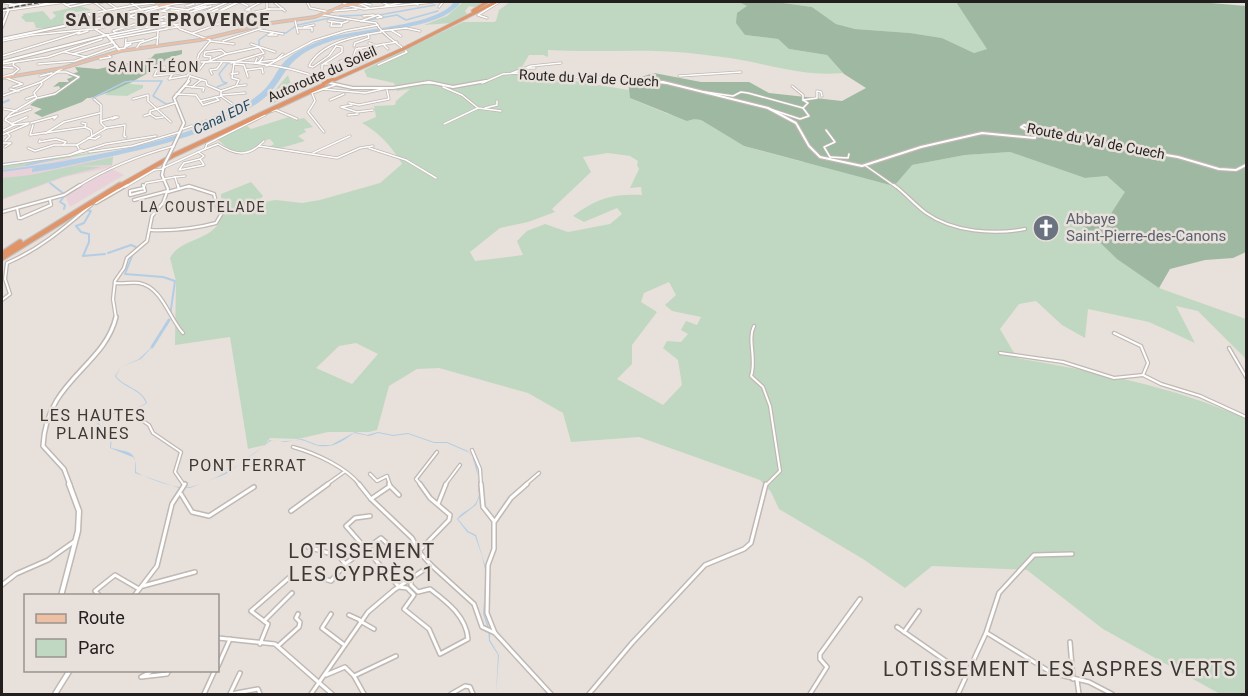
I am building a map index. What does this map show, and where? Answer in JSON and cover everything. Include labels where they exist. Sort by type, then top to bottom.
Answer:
[{"type":"highway","points":[[460,20],[487,2]]},
{"type":"highway","name":"Autoroute du Soleil","points":[[2,256],[174,155],[402,49],[496,2]]},
{"type":"highway","name":"Autoroute du Soleil","points":[[408,46],[496,2]]},
{"type":"main road","points":[[2,25],[3,14],[9,8],[16,4],[29,2]]},
{"type":"main road","points":[[2,40],[79,21],[141,10],[157,3],[176,2]]},
{"type":"main road","points":[[2,77],[58,70],[86,59],[108,55],[119,49],[136,49],[210,39],[271,23],[312,18],[340,7],[362,2]]},
{"type":"main road","points":[[2,65],[8,61],[41,52],[106,38]]},
{"type":"main road","points":[[58,48],[106,38],[114,42],[119,49]]},
{"type":"street","points":[[2,2],[9,8],[80,2]]},
{"type":"street","points":[[32,7],[53,2]]},
{"type":"street","points":[[94,2],[105,10]]},
{"type":"street","points":[[64,3],[70,7],[103,2]]},
{"type":"street","points":[[107,2],[116,9]]},
{"type":"street","points":[[130,2],[145,12],[158,14]]},
{"type":"street","points":[[132,18],[180,2]]},
{"type":"street","points":[[180,5],[191,2]]},
{"type":"street","points":[[194,20],[211,2]]},
{"type":"street","points":[[156,19],[224,2]]},
{"type":"street","points":[[78,34],[121,19],[144,17],[171,9],[185,12],[198,11],[205,7],[214,7],[228,2]]},
{"type":"street","points":[[210,18],[232,2],[248,6]]},
{"type":"street","points":[[181,29],[210,18],[239,2]]},
{"type":"street","points":[[158,26],[169,21],[230,16],[270,9],[284,10],[274,2],[260,2],[246,10],[250,10]]},
{"type":"street","points":[[266,2],[267,9],[270,9]]},
{"type":"street","points":[[307,2],[310,8],[348,21],[374,22],[381,32],[397,42],[407,52],[378,65]]},
{"type":"street","points":[[362,2],[367,8],[397,7],[426,2]]},
{"type":"street","points":[[382,2],[388,5]]},
{"type":"street","points":[[382,7],[404,2]]},
{"type":"street","points":[[417,3],[433,2]]},
{"type":"street","points":[[439,7],[442,2],[440,2]]},
{"type":"street","points":[[487,18],[478,15],[496,2]]},
{"type":"street","points":[[93,18],[88,14],[157,3],[163,8],[185,12]]},
{"type":"street","points":[[100,6],[110,4]]},
{"type":"street","points":[[169,4],[186,6],[194,4]]},
{"type":"street","points":[[347,5],[360,9],[377,7]]},
{"type":"street","points":[[186,6],[185,12],[188,19]]},
{"type":"street","points":[[205,7],[218,9]]},
{"type":"street","points":[[205,7],[210,18]]},
{"type":"street","points":[[188,19],[205,7],[214,7]]},
{"type":"street","points":[[166,12],[171,9]]},
{"type":"street","points":[[325,14],[360,9]]},
{"type":"street","points":[[156,10],[170,12],[171,15],[185,12]]},
{"type":"street","points":[[106,38],[116,33],[169,25],[178,15],[185,12]]},
{"type":"street","points":[[230,16],[234,12]]},
{"type":"street","points":[[230,16],[246,12]]},
{"type":"street","points":[[113,15],[121,19]]},
{"type":"street","points":[[230,16],[231,21]]},
{"type":"street","points":[[363,16],[377,17]]},
{"type":"street","points":[[164,17],[181,29]]},
{"type":"street","points":[[361,21],[377,17]]},
{"type":"street","points":[[79,21],[106,38],[141,32],[181,20],[210,18],[222,20]]},
{"type":"street","points":[[295,20],[298,33]]},
{"type":"street","points":[[193,33],[231,21],[271,23]]},
{"type":"street","points":[[328,21],[342,23]]},
{"type":"street","points":[[332,22],[331,25],[334,27],[341,26],[342,23],[348,21]]},
{"type":"street","points":[[137,26],[152,22],[158,26]]},
{"type":"street","points":[[116,33],[113,31],[142,23]]},
{"type":"street","points":[[146,26],[181,29],[234,44]]},
{"type":"street","points":[[157,46],[158,26]]},
{"type":"street","points":[[257,26],[262,28],[260,30]]},
{"type":"street","points":[[298,28],[314,26]]},
{"type":"street","points":[[266,66],[313,41],[345,31],[378,26]]},
{"type":"street","points":[[304,27],[312,28],[312,31]]},
{"type":"street","points":[[335,46],[331,53],[313,67],[309,66],[308,63],[312,59],[342,41],[390,30],[406,28],[420,31]]},
{"type":"street","points":[[2,40],[95,29]]},
{"type":"street","points":[[126,33],[132,30]]},
{"type":"street","points":[[223,41],[260,30],[277,35]]},
{"type":"street","points":[[390,30],[401,36]]},
{"type":"street","points":[[2,56],[83,31]]},
{"type":"street","points":[[2,65],[13,65],[48,57],[94,41],[126,33],[141,32]]},
{"type":"street","points":[[378,37],[381,32]]},
{"type":"street","points":[[272,35],[283,34]]},
{"type":"street","points":[[351,44],[369,38],[368,34]]},
{"type":"street","points":[[136,49],[140,43],[158,37]]},
{"type":"street","points":[[126,39],[126,45]]},
{"type":"street","points":[[202,62],[199,56],[210,39]]},
{"type":"street","points":[[38,64],[86,59],[146,40]]},
{"type":"street","points":[[64,41],[69,45]]},
{"type":"street","points":[[94,41],[97,44]]},
{"type":"street","points":[[73,54],[114,42]]},
{"type":"street","points":[[336,68],[339,62],[353,57],[356,49],[397,42]]},
{"type":"street","points":[[49,43],[58,48]]},
{"type":"street","points":[[369,43],[377,46]]},
{"type":"street","points":[[251,44],[275,52]]},
{"type":"street","points":[[383,44],[388,49]]},
{"type":"street","points":[[322,70],[325,64],[340,55],[342,47],[335,46]]},
{"type":"street","points":[[198,71],[202,62],[259,47]]},
{"type":"street","points":[[234,63],[264,54],[259,47]]},
{"type":"street","points":[[353,66],[367,60],[361,57],[364,52],[359,48]]},
{"type":"street","points":[[62,594],[80,521],[68,477],[43,446],[47,418],[61,391],[100,346],[116,323],[117,308],[113,299],[115,283],[131,254],[147,241],[152,216],[164,203],[168,185],[163,179],[163,167],[182,130],[183,119],[175,103],[176,94],[202,62],[211,57],[204,56],[204,53],[214,49],[222,50],[226,54]]},
{"type":"street","points":[[41,52],[48,57]]},
{"type":"street","points":[[64,52],[86,59]]},
{"type":"street","points":[[257,58],[255,63],[276,61],[283,54]]},
{"type":"street","points":[[100,59],[112,56],[108,55]]},
{"type":"street","points":[[2,56],[8,61]]},
{"type":"street","points":[[260,62],[263,57]]},
{"type":"street","name":"Route du Val de Cuech","points":[[202,62],[291,69],[312,73],[335,85],[387,89],[429,82],[443,87],[479,84],[512,73],[660,81],[768,108],[794,122],[809,146],[824,159],[866,166],[921,147],[982,133],[1035,138],[1033,133],[1022,128],[1021,126],[1024,125],[1082,141],[1183,158],[1219,169],[1236,170],[1246,165]]},
{"type":"street","points":[[212,74],[210,70],[216,69],[222,62]]},
{"type":"street","points":[[234,63],[244,65],[248,77]]},
{"type":"street","points":[[231,74],[235,68],[234,63]]},
{"type":"street","points":[[512,73],[524,68],[561,63]]},
{"type":"street","points":[[325,64],[329,64],[330,68]]},
{"type":"street","points":[[2,65],[13,65],[20,69],[2,77]]},
{"type":"street","points":[[164,69],[157,70],[154,76],[180,74],[183,68]]},
{"type":"street","points":[[246,70],[262,68],[263,74]]},
{"type":"street","points":[[524,68],[535,68]]},
{"type":"street","points":[[176,69],[169,79],[189,76],[206,81],[207,85],[220,91],[246,85]]},
{"type":"street","points":[[26,99],[55,94],[79,77],[58,70],[40,76]]},
{"type":"street","points":[[13,87],[40,81],[58,70]]},
{"type":"street","points":[[679,76],[741,72]]},
{"type":"street","points":[[231,74],[238,73]]},
{"type":"street","points":[[231,74],[232,79],[238,79]]},
{"type":"street","points":[[236,86],[241,76]]},
{"type":"street","points":[[2,77],[24,85]]},
{"type":"street","points":[[192,87],[202,80]]},
{"type":"street","points":[[36,97],[34,93],[42,84],[40,81]]},
{"type":"street","points":[[2,95],[19,91],[24,85]]},
{"type":"street","points":[[324,132],[308,112],[315,101],[312,93],[335,85]]},
{"type":"street","points":[[184,86],[204,88],[203,91]]},
{"type":"street","points":[[792,86],[803,95],[803,100],[808,103],[803,108]]},
{"type":"street","points":[[443,87],[464,95],[478,108]]},
{"type":"street","points":[[322,88],[345,93],[365,93],[387,89],[389,99],[341,107],[361,112]]},
{"type":"street","points":[[10,89],[19,91]]},
{"type":"street","points":[[2,165],[78,151],[89,152],[132,146],[182,130],[236,105],[221,96],[220,91]]},
{"type":"street","points":[[803,100],[818,98],[817,91],[821,92],[822,96]]},
{"type":"street","points":[[704,92],[733,96],[741,92],[776,99],[803,108],[809,116],[800,119],[768,108]]},
{"type":"street","points":[[176,94],[196,94],[203,105],[219,100],[215,98],[221,96],[245,93]]},
{"type":"street","points":[[330,100],[345,93]]},
{"type":"street","points":[[362,98],[365,93]]},
{"type":"street","points":[[185,99],[187,94]]},
{"type":"street","points":[[133,99],[148,95],[150,106],[157,109],[171,122]]},
{"type":"street","points":[[6,119],[36,97]]},
{"type":"street","points":[[94,99],[101,105],[101,121],[106,128]]},
{"type":"street","points":[[483,108],[496,105],[497,101]]},
{"type":"street","points":[[150,114],[148,111],[175,103]]},
{"type":"street","points":[[349,103],[355,105]]},
{"type":"street","points":[[444,124],[478,108],[501,111]]},
{"type":"street","points":[[4,109],[17,111]]},
{"type":"street","points":[[2,120],[31,109]]},
{"type":"street","points":[[205,149],[207,144],[274,110],[297,119]]},
{"type":"street","points":[[348,115],[373,110]]},
{"type":"street","points":[[46,133],[53,127],[81,115],[100,113]]},
{"type":"street","points":[[144,116],[150,114]]},
{"type":"street","points":[[150,114],[156,118],[164,117]]},
{"type":"street","points":[[2,135],[57,116],[54,119]]},
{"type":"street","points":[[10,124],[27,117]]},
{"type":"street","points":[[101,121],[112,118]]},
{"type":"street","points":[[6,119],[14,125],[30,124]]},
{"type":"street","points":[[198,120],[201,123]]},
{"type":"street","points":[[82,123],[86,124],[85,127]]},
{"type":"street","points":[[30,124],[29,133],[33,135],[85,127],[91,130],[92,136]]},
{"type":"street","points":[[2,131],[14,125]]},
{"type":"street","points":[[28,147],[35,150],[54,145],[77,145],[106,128],[125,125],[124,136],[126,137]]},
{"type":"street","points":[[826,130],[835,142],[824,147],[830,157]]},
{"type":"street","points":[[3,143],[10,136],[7,133]]},
{"type":"street","points":[[88,138],[95,139],[100,136]]},
{"type":"street","points":[[78,151],[83,152],[106,144],[156,136]]},
{"type":"street","points":[[310,154],[324,149],[331,142],[350,136]]},
{"type":"street","points":[[40,140],[39,142],[64,137]]},
{"type":"street","points":[[60,139],[66,142],[63,146]]},
{"type":"street","points":[[2,300],[10,294],[5,279],[8,262],[25,256],[49,241],[99,201],[154,170],[198,151],[218,144],[232,154],[249,153],[264,141]]},
{"type":"street","points":[[3,143],[12,142],[5,147]]},
{"type":"street","points":[[77,145],[78,151]]},
{"type":"street","points":[[2,212],[64,195],[99,173],[174,146]]},
{"type":"street","points":[[259,146],[341,158],[365,147],[373,146]]},
{"type":"street","points":[[365,147],[406,160],[436,178]]},
{"type":"street","points":[[159,150],[172,150]]},
{"type":"street","points":[[198,151],[204,156],[184,163],[179,170],[204,165],[200,159]]},
{"type":"street","points":[[824,159],[848,158],[849,153]]},
{"type":"street","points":[[112,166],[119,165]]},
{"type":"street","points":[[866,166],[944,224],[1000,233],[1025,229]]},
{"type":"street","points":[[144,188],[146,183],[185,176]]},
{"type":"street","points":[[175,177],[179,189]]},
{"type":"street","points":[[134,200],[189,186],[214,194],[218,210],[222,213],[216,223],[166,232],[150,230]]},
{"type":"street","points":[[17,208],[19,218],[21,218],[45,210],[51,205],[50,200]]},
{"type":"street","points":[[115,283],[140,283],[161,297],[174,326],[183,333]]},
{"type":"street","points":[[589,694],[689,580],[705,565],[744,549],[754,536],[766,484],[780,471],[770,406],[763,387],[751,376],[755,368],[751,346],[754,326]]},
{"type":"street","points":[[1114,333],[1141,346],[1148,363],[1143,375]]},
{"type":"street","points":[[1229,348],[1246,378]]},
{"type":"street","points":[[1000,353],[1063,362],[1114,378],[1143,375],[1167,387],[1194,393],[1246,417]]},
{"type":"street","points":[[136,594],[157,566],[172,504],[184,488],[184,483],[175,472],[181,452],[153,433],[149,425],[140,419]]},
{"type":"street","points":[[293,447],[308,451],[325,463],[346,471],[354,477],[371,500],[412,538],[431,566],[474,604],[483,627],[491,632],[551,694]]},
{"type":"street","points":[[472,450],[480,469],[483,507],[494,521]]},
{"type":"street","points":[[419,550],[449,520],[450,515],[430,498],[416,479],[437,452]]},
{"type":"street","points":[[438,504],[442,488],[460,465]]},
{"type":"street","points":[[291,511],[346,471]]},
{"type":"street","points":[[491,632],[487,617],[488,565],[494,549],[494,521],[511,498],[539,473]]},
{"type":"street","points":[[370,474],[377,481],[387,476],[390,486],[399,495]]},
{"type":"street","points":[[371,500],[390,486]]},
{"type":"street","points":[[181,494],[192,512],[209,516],[254,487]]},
{"type":"street","points":[[370,516],[355,518],[346,526],[399,587],[416,593],[430,589],[437,594],[462,620],[469,633],[468,639],[440,654],[429,629],[404,609],[416,593]]},
{"type":"street","points":[[318,577],[332,581],[345,564],[381,538],[391,547]]},
{"type":"street","points":[[2,585],[16,574],[48,560],[75,541]]},
{"type":"street","points":[[308,547],[339,556],[345,564]]},
{"type":"street","points":[[958,694],[986,633],[999,593],[1034,555],[1072,554]]},
{"type":"street","points":[[311,694],[322,683],[343,644],[374,605],[431,566]]},
{"type":"street","points":[[98,594],[95,591],[115,575],[140,588],[195,572]]},
{"type":"street","points":[[260,644],[268,624],[251,611],[291,576]]},
{"type":"street","points":[[411,579],[411,585],[416,593]]},
{"type":"street","points":[[264,621],[292,593]]},
{"type":"street","points":[[810,694],[827,667],[820,659],[821,652],[860,599]]},
{"type":"street","points":[[904,632],[919,611]]},
{"type":"street","points":[[278,646],[299,627],[300,622],[296,616],[298,614]]},
{"type":"street","points":[[331,614],[322,627],[343,644]]},
{"type":"street","points":[[349,615],[374,629]]},
{"type":"street","points":[[897,627],[966,675]]},
{"type":"street","points":[[986,633],[1052,673],[1098,686],[1112,694]]},
{"type":"street","points":[[219,638],[278,646],[332,694]]},
{"type":"street","points":[[219,664],[230,639]]},
{"type":"street","points":[[1070,642],[1079,694]]},
{"type":"street","points":[[354,676],[396,656]]},
{"type":"street","points":[[326,675],[345,667],[354,676],[364,694]]},
{"type":"street","points":[[55,694],[69,672]]},
{"type":"street","points":[[150,672],[141,677],[168,672]]},
{"type":"street","points":[[204,694],[214,672]]},
{"type":"street","points":[[231,694],[240,673]]},
{"type":"street","points":[[451,694],[465,686],[470,687],[472,694]]},
{"type":"street","points":[[231,694],[258,689],[260,694]]},
{"type":"shaded area","points":[[113,156],[112,167],[65,177],[2,200],[2,166],[39,164],[71,158],[92,161]]},
{"type":"shaded area","points":[[112,169],[124,175],[70,207],[66,198],[68,194],[101,173]]},
{"type":"green space","points":[[463,2],[490,2],[474,7],[469,6],[465,11],[467,14],[451,23],[424,25],[447,16]]},
{"type":"green space","points":[[510,2],[739,2],[748,6],[745,35],[778,39],[789,49],[827,55],[843,73],[800,72],[730,58],[689,53],[548,50],[548,57],[529,55],[522,67],[524,76],[537,82],[569,80],[629,90],[630,98],[668,114],[701,120],[744,146],[803,162],[912,165],[965,155],[1010,152],[1085,178],[1107,176],[1126,192],[1110,215],[1081,223],[1159,288],[1246,319],[1246,359],[1198,311],[1176,306],[1195,343],[1149,322],[1088,309],[1085,338],[1062,325],[1036,301],[1019,304],[1000,329],[1017,358],[1134,381],[1218,407],[1246,419],[1246,694],[1220,694],[1103,629],[1027,570],[932,566],[905,588],[863,559],[779,509],[771,492],[760,480],[639,437],[571,442],[563,413],[528,393],[439,368],[417,369],[389,386],[377,430],[328,432],[298,439],[270,438],[265,445],[248,449],[230,337],[175,345],[176,281],[170,258],[182,246],[214,229],[222,213],[221,194],[251,182],[263,196],[257,203],[276,200],[302,203],[380,183],[402,164],[385,141],[362,123],[376,117],[374,106],[395,105],[396,101],[410,89],[397,91],[394,83],[367,77],[364,70],[463,22],[494,22],[499,10]],"holes":[[[608,153],[630,156],[638,161],[639,169],[630,188],[641,187],[642,195],[606,198],[573,216],[584,222],[617,208],[622,214],[610,224],[568,232],[545,224],[527,231],[517,241],[523,255],[475,261],[470,252],[500,228],[528,222],[555,212],[552,209],[591,172],[583,157]],[[669,282],[676,295],[665,305],[672,311],[701,317],[697,325],[686,321],[681,330],[688,334],[681,342],[667,341],[663,348],[678,360],[682,385],[663,405],[617,379],[632,364],[632,345],[657,312],[641,302],[644,293]],[[356,343],[378,354],[352,384],[316,368],[339,346]]]},
{"type":"green space","points":[[739,2],[776,2],[812,7],[836,24],[855,29],[942,38],[974,53],[987,49],[956,2],[1199,2],[1246,6],[1246,252],[1233,258],[1205,260],[1170,269],[1159,288],[1117,259],[1080,223],[1110,215],[1125,192],[1107,176],[1085,178],[1010,152],[965,155],[912,165],[894,186],[744,146],[701,120],[687,121],[630,98],[628,81],[654,73],[701,82],[749,82],[769,93],[842,101],[866,88],[844,74],[827,55],[789,49],[778,39],[745,35],[736,23],[737,13],[747,6]]},
{"type":"green space","points":[[776,2],[956,2],[988,49],[974,53],[942,38],[855,29],[836,24],[812,7]]},
{"type":"green space","points":[[80,6],[92,10],[69,13],[72,16],[87,12],[91,18],[48,28],[36,28],[34,22],[26,22],[21,17],[24,15],[22,14],[43,11],[51,20],[56,16],[52,12]]},
{"type":"green space","points":[[182,50],[182,54],[166,59],[154,70],[129,83],[42,117],[34,113],[42,109],[30,105],[39,98],[61,90],[59,86],[53,87],[59,82],[69,82],[67,79],[73,77],[68,75],[78,72],[75,67],[98,69],[151,58],[155,54]]},
{"type":"green space","points":[[132,62],[140,77],[130,84],[143,85],[143,88],[127,96],[105,95],[108,92],[43,109],[36,106],[110,68]]},
{"type":"green space","points":[[288,75],[291,85],[307,88],[272,104],[270,96]]},
{"type":"green space","points":[[289,117],[294,120],[304,118],[313,127],[304,129],[306,132],[298,136],[305,141],[274,150],[269,147],[274,144],[270,139],[263,141],[255,150],[233,153],[217,139],[247,126],[251,129]]},
{"type":"green space","points":[[123,148],[2,170],[2,166]]},
{"type":"green space","points":[[113,157],[112,165],[72,166]]},
{"type":"green space","points":[[72,166],[101,167],[65,176],[2,199],[2,178],[31,175]]},
{"type":"water","name":"Canal EDF","points":[[454,2],[461,2],[451,12],[436,19],[344,38],[310,50],[293,62],[270,93],[258,103],[220,124],[137,151],[32,172],[35,167],[161,140],[210,123],[257,96],[269,84],[285,61],[304,48],[339,35],[395,26],[431,17]]},
{"type":"water","points":[[155,344],[141,359],[121,367],[139,359]]},
{"type":"water","points":[[121,367],[116,376],[142,394],[147,403],[135,409],[109,415],[98,421],[102,429],[112,435],[111,448],[128,452],[134,458],[110,448],[111,435],[100,429],[96,421],[101,417],[146,403],[144,398],[118,380],[115,376]]},
{"type":"water","points":[[355,432],[367,435],[378,432],[393,435],[408,433],[434,442],[447,442],[469,453],[447,443],[434,443],[408,434],[393,436],[378,433],[369,436],[354,433],[346,439],[329,446],[317,445],[301,440],[294,440],[302,439],[318,445],[331,445]]},
{"type":"water","points":[[240,464],[226,474],[190,488],[171,485],[190,487],[200,484]]},
{"type":"water","points":[[479,494],[476,505],[458,519],[468,531],[476,535],[486,573],[475,536],[467,532],[457,519],[475,504]]},
{"type":"water","points":[[485,582],[484,613],[490,630],[490,640],[499,655],[496,694],[498,655],[489,641],[483,614]]},
{"type":"waterway","points":[[379,15],[435,5]]},
{"type":"waterway","points":[[363,21],[397,15],[406,20],[438,11]]},
{"type":"waterway","points":[[339,16],[368,15]]},
{"type":"waterway","points":[[298,25],[334,17]]},
{"type":"waterway","points":[[333,18],[343,20]]},
{"type":"waterway","points":[[273,32],[286,33],[297,25]]},
{"type":"waterway","points":[[259,45],[259,40],[266,35]]},
{"type":"waterway","points":[[217,87],[227,83],[223,82],[219,74],[228,63]]},
{"type":"waterway","points":[[93,98],[125,82],[132,81]]},
{"type":"waterway","points":[[134,81],[162,81],[153,96],[166,104],[172,103]]},
{"type":"waterway","points":[[2,103],[9,100]]},
{"type":"waterway","name":"Canal EDF","points":[[26,165],[53,159]]},
{"type":"waterway","points":[[2,164],[16,162]]},
{"type":"waterway","name":"Canal EDF","points":[[2,171],[61,163]]},
{"type":"waterway","points":[[50,183],[64,194]]},
{"type":"waterway","points":[[64,209],[65,205],[60,202],[65,195]]},
{"type":"waterway","points":[[86,210],[91,211],[84,223],[76,226],[81,232],[89,234],[89,242],[83,256],[105,254]]},
{"type":"waterway","points":[[108,253],[131,245],[136,247],[134,252]]},
{"type":"waterway","points":[[132,256],[125,274],[163,277],[175,281],[170,316]]},
{"type":"waterway","points":[[152,347],[169,320]]},
{"type":"railway","points":[[2,9],[43,2]]},
{"type":"place","name":"Abbaye Saint-Pierre-des-Canons","points":[[1046,228]]},
{"type":"district","name":"SALON DE PROVENCE","points":[[168,19]]},
{"type":"district","name":"SAINT-LÉON","points":[[154,67]]},
{"type":"district","name":"LA COUSTELADE","points":[[203,207]]},
{"type":"district","name":"LES HAUTES PLAINES","points":[[93,424]]},
{"type":"district","name":"PONT FERRAT","points":[[248,465]]},
{"type":"district","name":"LOTISSEMENT LES CYPRÈS 1","points":[[362,562]]},
{"type":"district","name":"LOTISSEMENT LES ASPRES VERTS","points":[[1060,669]]}]
